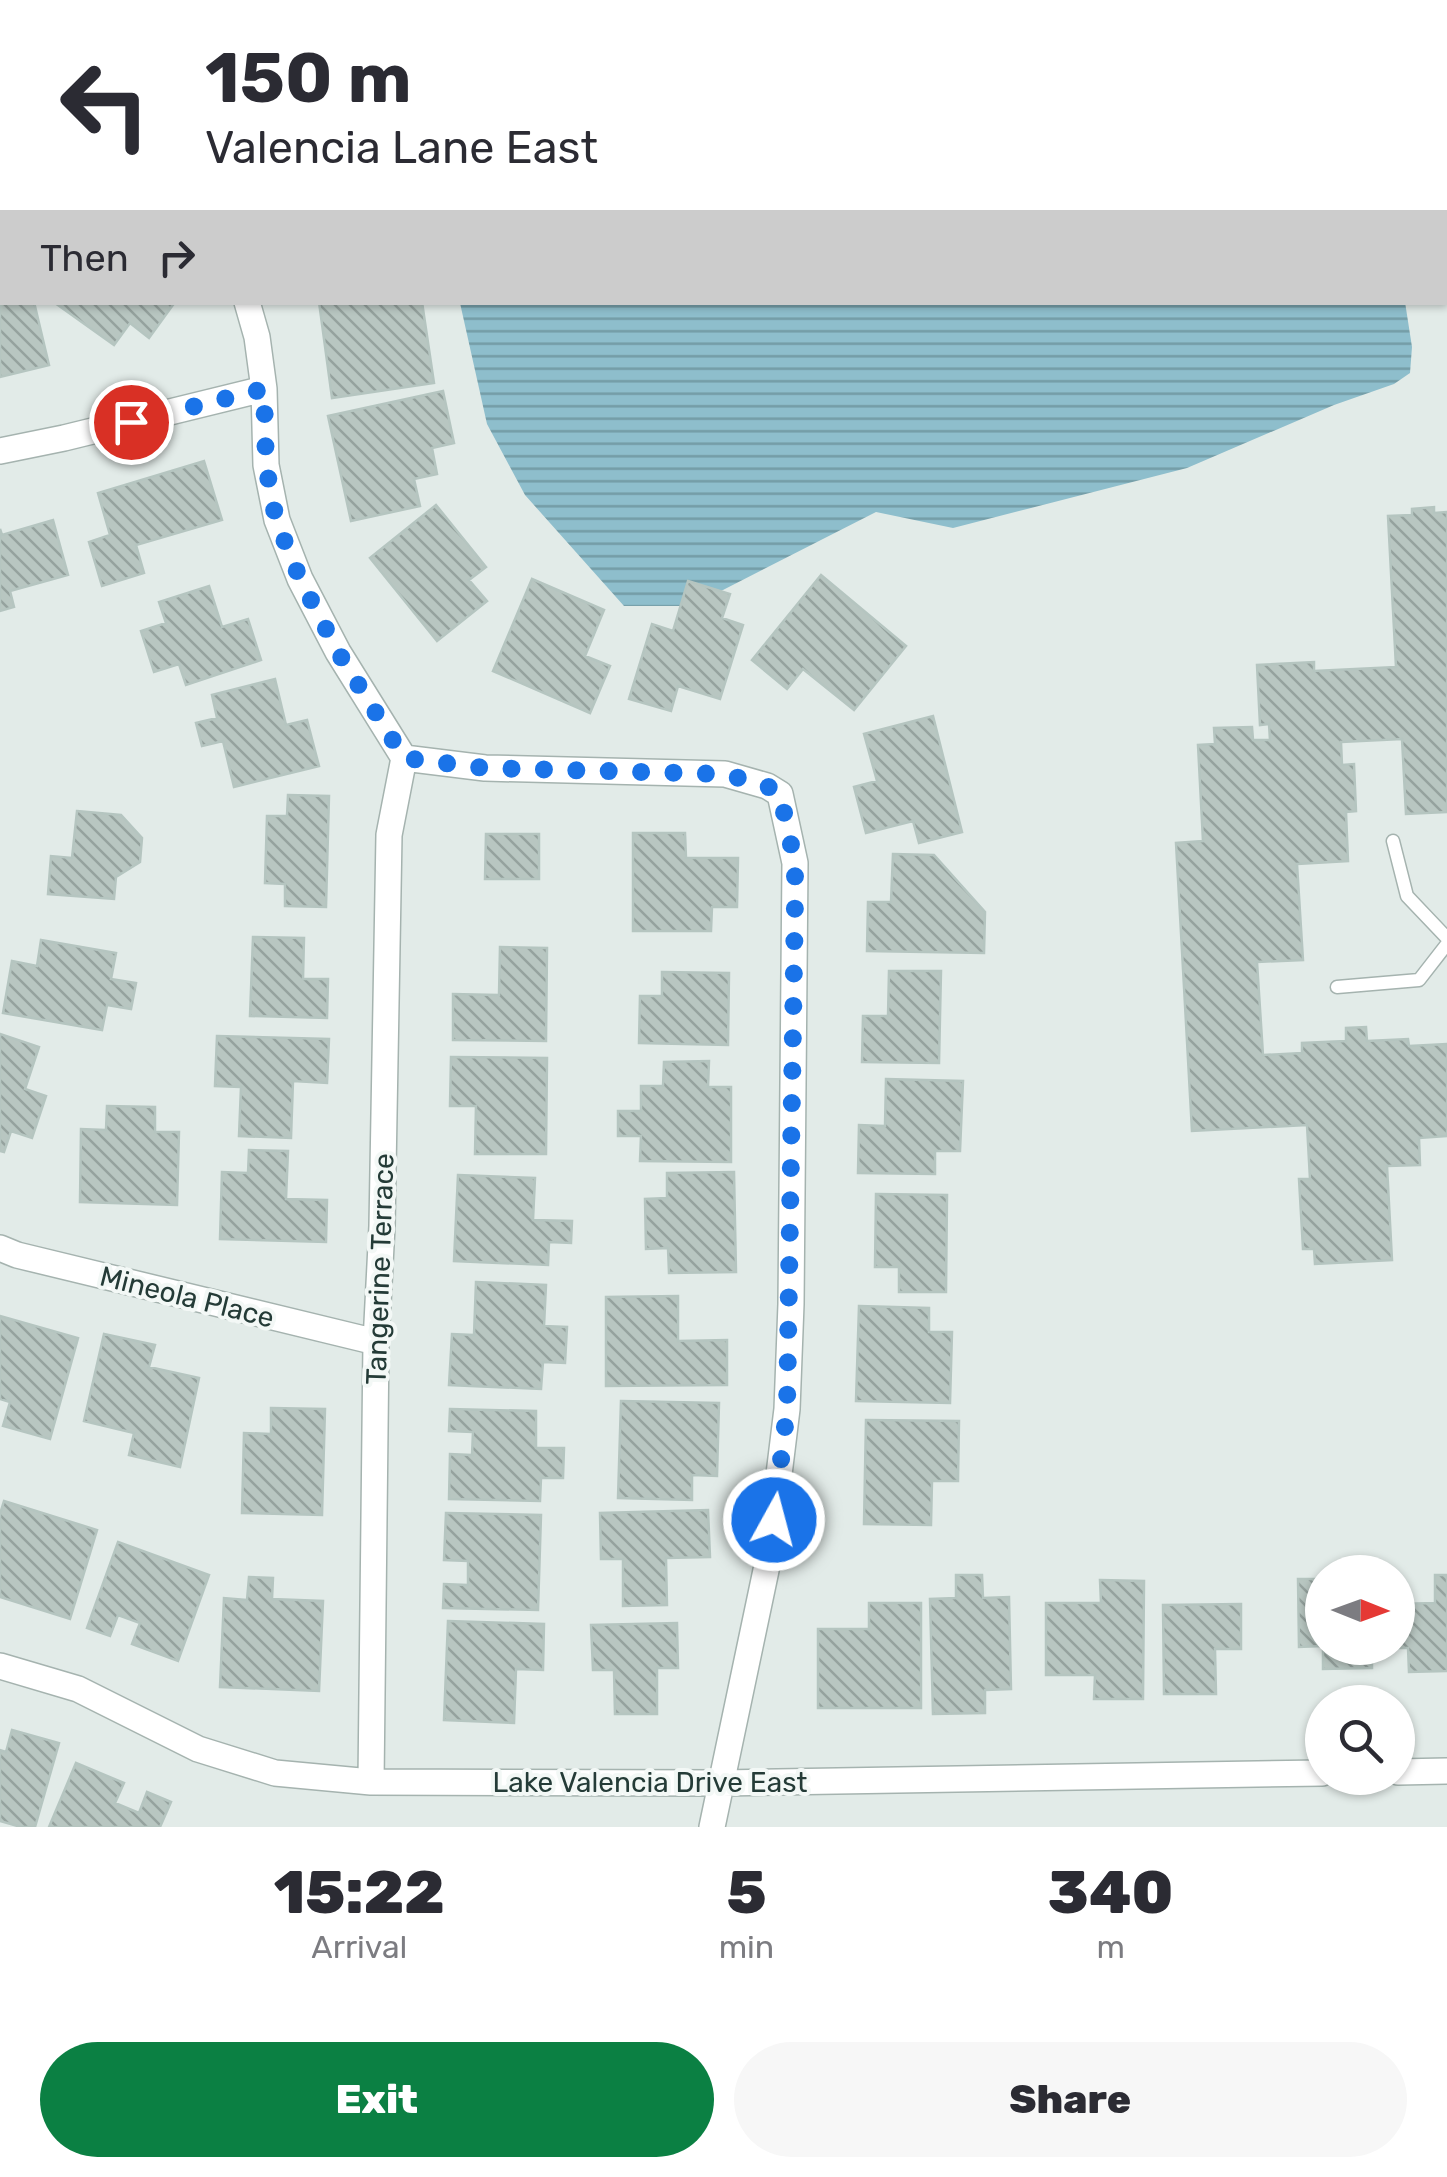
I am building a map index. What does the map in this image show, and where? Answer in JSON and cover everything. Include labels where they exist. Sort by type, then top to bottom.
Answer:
[{"type":"street","points":[[248,305],[264,389],[266,466],[276,520],[300,579],[338,652],[404,758],[485,768],[725,774],[767,786],[780,794],[795,863],[787,1409],[769,1556],[712,1827]]},
{"type":"street","points":[[0,451],[264,389]]},
{"type":"street","name":"Tangerine Terrace","points":[[371,1782],[376,1342],[383,1206],[389,835],[404,758]]},
{"type":"street","name":"Mineola Place","points":[[0,1248],[191,1299],[376,1342]]},
{"type":"street","name":"Lake Valencia Drive East","points":[[0,1666],[78,1689],[213,1754],[275,1773],[371,1782],[722,1783],[1305,1773]]},
{"type":"street","points":[[1415,1772],[1447,1771]]},
{"type":"lane","points":[[1337,987],[1419,980],[1447,941],[1407,896],[1393,841]]},
{"type":"water","points":[[460,305],[1405,305],[1412,347],[1410,373],[1394,384],[1334,405],[1187,468],[953,528],[876,512],[685,606],[624,606],[525,495],[487,424]]},
{"type":"building","points":[[0,305],[35,305],[49,365],[0,377]]},
{"type":"building","points":[[58,305],[173,305],[149,338],[130,323],[114,345]]},
{"type":"building","points":[[319,305],[422,305],[434,383],[332,398]]},
{"type":"building","points":[[443,391],[454,443],[432,448],[437,474],[414,479],[420,506],[351,521],[328,416]]},
{"type":"building","points":[[204,461],[222,520],[136,545],[144,573],[102,586],[89,542],[110,535],[98,493]]},
{"type":"building","points":[[436,505],[486,567],[469,580],[487,601],[437,641],[370,558]]},
{"type":"building","points":[[1434,507],[1434,513],[1447,512],[1447,812],[1406,814],[1402,739],[1341,742],[1342,765],[1354,764],[1356,811],[1346,812],[1348,861],[1297,864],[1303,960],[1257,962],[1263,1055],[1302,1053],[1302,1043],[1346,1041],[1346,1028],[1366,1027],[1367,1041],[1408,1039],[1409,1046],[1447,1044],[1447,1136],[1419,1138],[1420,1165],[1387,1166],[1392,1260],[1315,1264],[1314,1249],[1303,1249],[1299,1179],[1310,1179],[1307,1125],[1192,1131],[1176,843],[1203,841],[1198,745],[1215,744],[1214,728],[1252,727],[1253,740],[1270,740],[1269,724],[1260,725],[1257,665],[1314,662],[1314,671],[1396,667],[1388,516],[1412,515],[1412,509]]},
{"type":"building","points":[[53,520],[68,575],[10,591],[14,607],[0,611],[0,529],[2,535]]},
{"type":"building","points":[[821,575],[906,646],[854,710],[803,669],[787,689],[752,660]]},
{"type":"building","points":[[532,579],[604,610],[585,656],[610,666],[590,713],[493,671]]},
{"type":"building","points":[[688,581],[730,594],[722,618],[743,625],[720,699],[678,686],[671,711],[629,699],[652,624],[673,631]]},
{"type":"building","points":[[209,586],[222,627],[248,619],[261,660],[186,685],[179,664],[154,672],[141,631],[166,623],[159,602]]},
{"type":"building","points":[[275,679],[286,725],[307,720],[319,766],[234,787],[223,741],[202,746],[196,723],[217,718],[212,695]]},
{"type":"building","points":[[933,716],[962,832],[919,843],[913,821],[866,833],[854,787],[877,781],[864,734]]},
{"type":"building","points":[[288,795],[329,796],[326,907],[285,906],[285,884],[265,883],[267,816],[287,816]]},
{"type":"building","points":[[77,811],[121,815],[142,838],[140,862],[116,877],[114,899],[48,894],[51,856],[72,858]]},
{"type":"building","points":[[633,833],[685,833],[686,858],[738,858],[737,907],[712,907],[711,931],[633,931]]},
{"type":"building","points":[[486,834],[539,834],[539,879],[485,879]]},
{"type":"building","points":[[893,854],[934,855],[985,912],[984,953],[867,951],[868,902],[891,902]]},
{"type":"building","points":[[253,937],[304,938],[303,979],[328,979],[327,1018],[250,1016]]},
{"type":"building","points":[[41,940],[116,953],[111,979],[136,983],[131,1009],[107,1005],[102,1030],[3,1013],[12,961],[37,966]]},
{"type":"building","points":[[500,947],[547,948],[546,1041],[453,1040],[453,994],[499,995]]},
{"type":"building","points":[[889,971],[941,971],[939,1063],[862,1062],[863,1016],[888,1016]]},
{"type":"building","points":[[662,972],[729,973],[728,1045],[639,1043],[640,996],[662,996]]},
{"type":"building","points":[[0,1034],[39,1047],[25,1089],[46,1096],[32,1138],[11,1131],[4,1152],[0,1151]]},
{"type":"building","points":[[217,1036],[329,1039],[327,1083],[293,1081],[291,1138],[239,1136],[241,1087],[215,1086]]},
{"type":"building","points":[[451,1057],[547,1058],[546,1154],[475,1154],[476,1106],[450,1106]]},
{"type":"building","points":[[709,1061],[708,1087],[731,1087],[731,1162],[640,1161],[641,1136],[618,1136],[618,1111],[641,1111],[641,1086],[663,1086],[664,1062]]},
{"type":"building","points":[[886,1079],[963,1081],[960,1151],[935,1151],[935,1174],[858,1173],[859,1125],[885,1126]]},
{"type":"building","points":[[107,1106],[155,1107],[155,1132],[179,1132],[177,1205],[80,1202],[81,1129],[106,1130]]},
{"type":"building","points":[[249,1150],[288,1151],[286,1199],[327,1200],[326,1242],[220,1239],[222,1172],[248,1173]]},
{"type":"building","points":[[734,1172],[736,1272],[669,1273],[668,1248],[646,1249],[645,1199],[667,1198],[667,1173]]},
{"type":"building","points":[[458,1175],[535,1178],[533,1220],[572,1221],[571,1243],[549,1242],[548,1265],[454,1261]]},
{"type":"building","points":[[876,1194],[947,1195],[946,1292],[899,1292],[899,1267],[875,1267]]},
{"type":"building","points":[[476,1282],[546,1285],[544,1326],[567,1327],[565,1363],[543,1362],[541,1389],[449,1385],[452,1334],[474,1335]]},
{"type":"building","points":[[678,1296],[678,1341],[727,1340],[727,1385],[606,1386],[606,1297]]},
{"type":"building","points":[[859,1306],[929,1308],[929,1332],[952,1332],[950,1403],[856,1401]]},
{"type":"building","points":[[0,1316],[78,1338],[50,1439],[3,1426],[10,1402],[0,1399]]},
{"type":"building","points":[[104,1334],[155,1345],[149,1367],[199,1378],[180,1467],[129,1455],[134,1433],[84,1421]]},
{"type":"building","points":[[621,1401],[719,1403],[717,1476],[692,1475],[692,1500],[618,1498]]},
{"type":"building","points":[[271,1408],[325,1409],[322,1515],[242,1513],[244,1433],[271,1434]]},
{"type":"building","points":[[450,1409],[536,1411],[536,1448],[564,1448],[563,1478],[541,1478],[540,1501],[449,1499],[450,1454],[472,1455],[473,1432],[449,1431]]},
{"type":"building","points":[[866,1420],[959,1421],[958,1481],[932,1481],[931,1525],[864,1524]]},
{"type":"building","points":[[4,1501],[97,1530],[70,1619],[0,1597],[0,1514]]},
{"type":"building","points":[[708,1510],[710,1557],[666,1558],[667,1605],[623,1606],[623,1559],[601,1559],[600,1513]]},
{"type":"building","points":[[446,1513],[541,1515],[538,1610],[443,1608],[444,1584],[468,1585],[468,1561],[444,1560]]},
{"type":"building","points":[[118,1542],[209,1575],[178,1661],[132,1644],[140,1623],[118,1615],[110,1636],[87,1628]]},
{"type":"building","points":[[956,1575],[982,1575],[983,1598],[1009,1597],[1011,1689],[985,1690],[985,1713],[933,1714],[930,1599],[956,1598]]},
{"type":"building","points":[[1435,1575],[1447,1575],[1447,1671],[1409,1672],[1409,1665],[1415,1665],[1415,1604],[1435,1603]]},
{"type":"building","points":[[249,1577],[273,1578],[272,1599],[323,1601],[319,1691],[220,1687],[224,1598],[247,1600]]},
{"type":"building","points":[[1298,1579],[1305,1579],[1305,1647],[1299,1647]]},
{"type":"building","points":[[1100,1580],[1144,1581],[1143,1699],[1094,1699],[1095,1675],[1046,1675],[1046,1603],[1101,1603]]},
{"type":"building","points":[[869,1603],[921,1603],[921,1708],[818,1708],[818,1629],[869,1629]]},
{"type":"building","points":[[1241,1604],[1241,1649],[1215,1649],[1216,1694],[1164,1694],[1163,1605]]},
{"type":"building","points":[[448,1621],[544,1624],[543,1670],[516,1669],[514,1723],[444,1720]]},
{"type":"building","points":[[677,1623],[678,1668],[657,1668],[657,1714],[615,1714],[614,1670],[593,1670],[591,1625]]},
{"type":"building","points":[[1323,1665],[1372,1665],[1372,1668],[1323,1669]]},
{"type":"building","points":[[12,1730],[59,1743],[35,1827],[0,1821],[0,1750],[6,1752]]},
{"type":"building","points":[[76,1763],[124,1783],[115,1803],[139,1813],[147,1792],[171,1802],[160,1827],[49,1827]]},
{"type":"route","points":[[131,422],[264,389],[266,466],[276,520],[300,579],[338,652],[404,758],[485,768],[725,774],[767,786],[780,794],[795,863],[795,900],[787,1409],[774,1520]]}]
